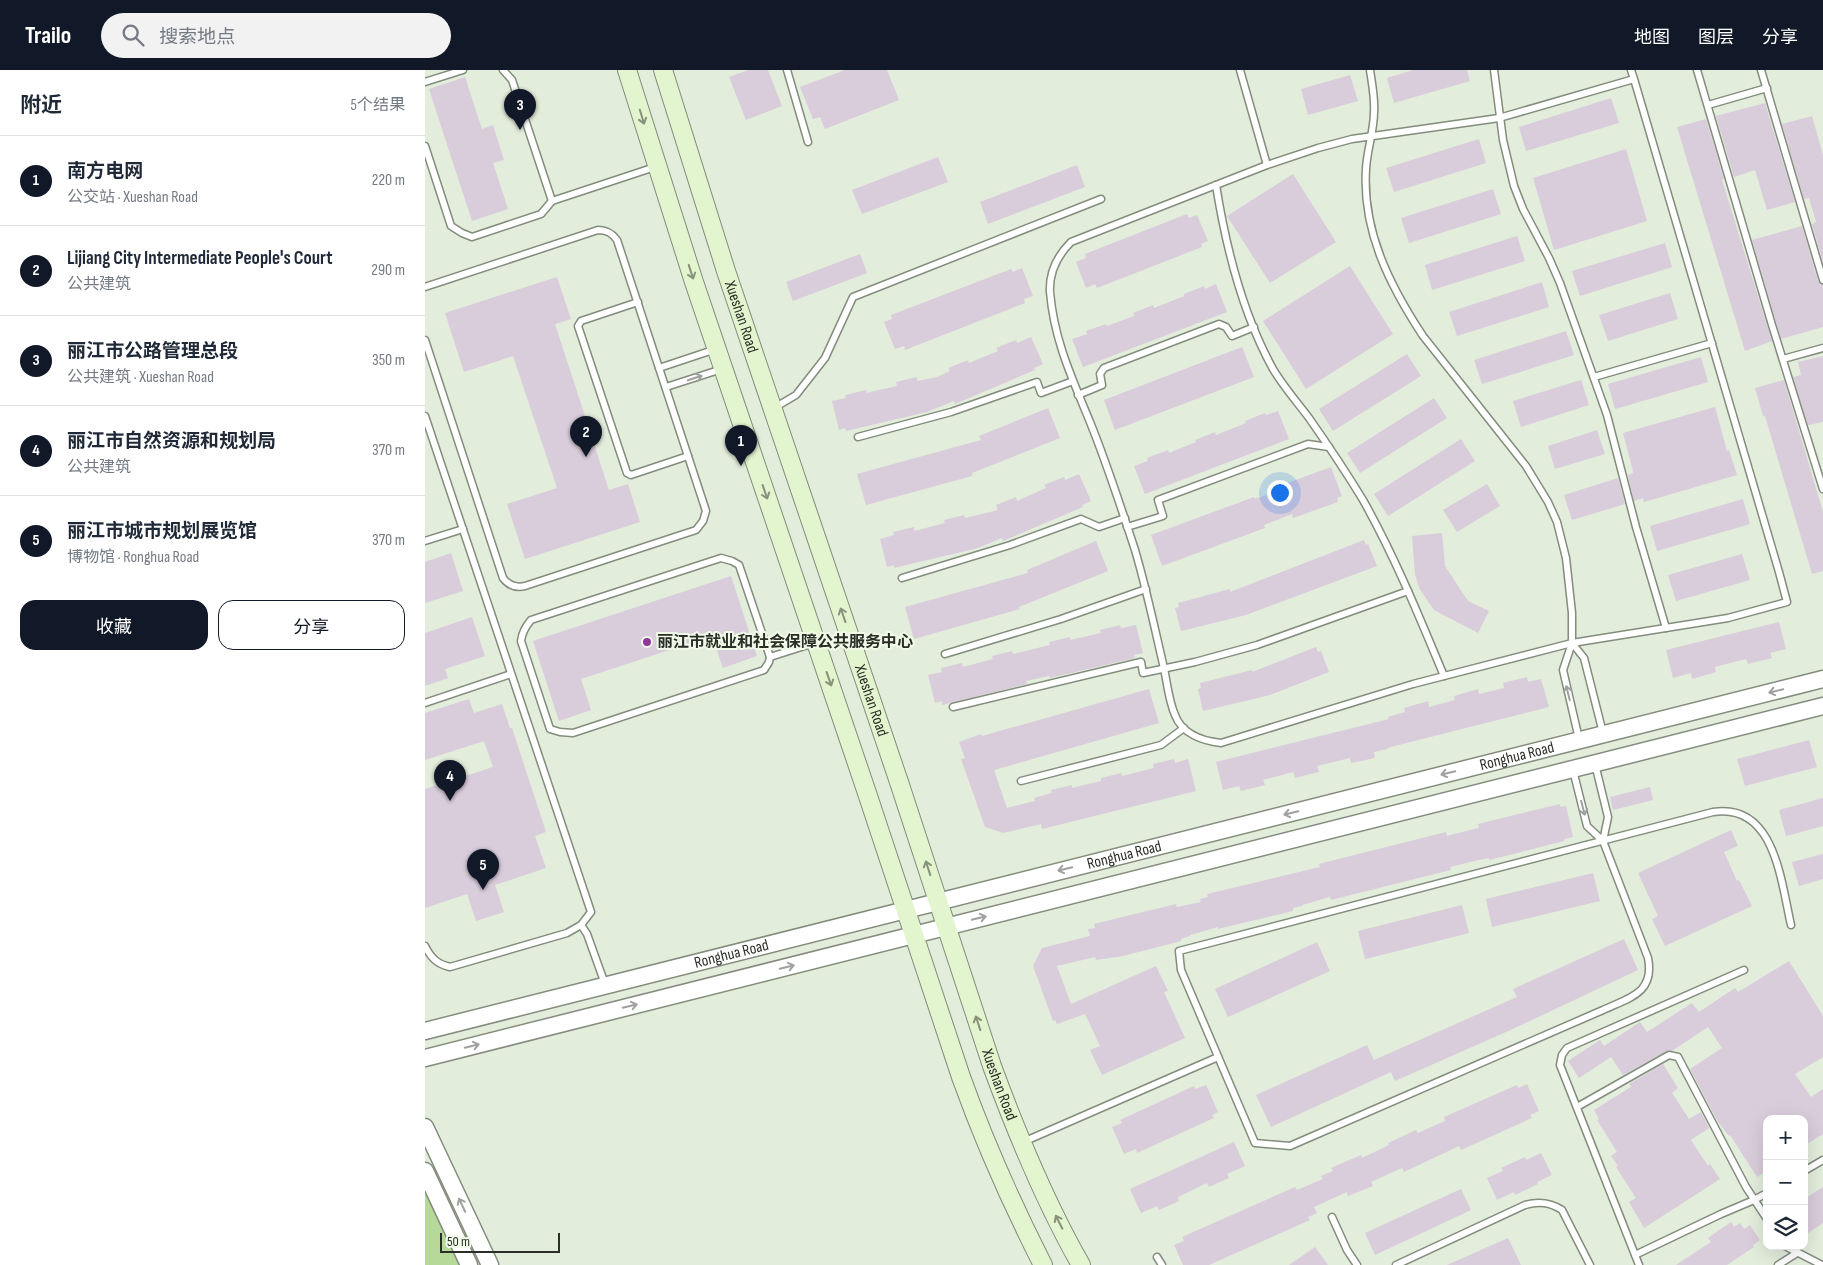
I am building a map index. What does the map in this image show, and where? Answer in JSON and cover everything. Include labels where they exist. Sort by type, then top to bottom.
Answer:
[{"type":"main road","name":"Xueshan Road","points":[[627,70],[723,368],[817,642],[975,1116],[1008,1195],[1043,1265]]},
{"type":"main road","name":"Xueshan Road","points":[[663,70],[726,271],[947,926],[992,1066],[1022,1142],[1057,1219],[1081,1265]]},
{"type":"street","name":"Ronghua Road","points":[[425,1031],[1823,679]]},
{"type":"street","name":"Ronghua Road","points":[[425,1058],[1823,706]]},
{"type":"street","points":[[425,1127],[490,1265]]},
{"type":"street","points":[[425,1172],[469,1265]]},
{"type":"lane","points":[[425,82],[463,70]]},
{"type":"lane","points":[[503,70],[512,80],[553,201]]},
{"type":"lane","points":[[787,70],[808,142]]},
{"type":"lane","points":[[1239,70],[1267,165]]},
{"type":"lane","points":[[1370,70],[1374,114],[1366,168],[1367,202],[1373,238],[1398,296],[1419,330],[1526,466],[1548,502],[1557,522],[1566,558],[1572,613],[1572,643],[1563,670],[1580,740]]},
{"type":"lane","points":[[1494,70],[1499,118],[1508,162],[1523,209],[1560,283],[1607,415],[1636,527],[1666,628]]},
{"type":"lane","points":[[1631,70],[1634,79],[1712,343],[1787,602],[1728,618],[1572,643],[1444,676],[1221,743],[1200,738],[1184,728],[1175,716],[1146,589],[1125,518],[1106,464],[1065,362],[1054,320],[1050,286],[1053,268],[1063,250],[1071,242],[1267,165],[1352,138],[1499,118],[1634,79]]},
{"type":"lane","points":[[1697,70],[1823,489]]},
{"type":"lane","points":[[1761,70],[1823,280]]},
{"type":"lane","points":[[1708,105],[1767,88]]},
{"type":"lane","points":[[425,146],[451,226],[472,237],[541,214],[553,201],[657,167]]},
{"type":"lane","points":[[1216,185],[1228,247],[1254,327],[1274,370],[1329,447],[1381,534],[1408,591],[1444,676]]},
{"type":"lane","points":[[773,408],[796,396],[825,358],[853,297],[1101,199]]},
{"type":"lane","points":[[425,287],[598,230],[610,232],[617,240],[707,511],[703,521],[696,530],[525,586],[515,586],[506,582],[503,578],[425,340]]},
{"type":"lane","points":[[638,302],[581,321],[578,326],[627,474],[688,456]]},
{"type":"lane","points":[[1079,395],[1102,385],[1100,374],[1104,368],[1219,324],[1226,327],[1232,336],[1254,327]]},
{"type":"lane","points":[[1594,377],[1712,343]]},
{"type":"lane","points":[[1783,359],[1823,348]]},
{"type":"lane","points":[[659,368],[717,349]]},
{"type":"lane","points":[[666,387],[723,368]]},
{"type":"lane","points":[[858,437],[951,412],[1037,382],[1041,394],[1073,381]]},
{"type":"lane","points":[[425,416],[591,912],[581,925],[567,933],[450,967],[437,963],[425,946]]},
{"type":"lane","points":[[1127,527],[1163,516],[1157,500],[1308,444],[1329,447]]},
{"type":"lane","points":[[902,578],[1001,548],[1081,519],[1099,526],[1125,518]]},
{"type":"lane","points":[[425,542],[463,529]]},
{"type":"lane","points":[[721,558],[739,565],[770,657],[767,667],[760,672],[573,733],[567,733],[550,729],[521,642],[524,629],[531,620],[721,558]]},
{"type":"lane","points":[[945,654],[1061,619],[1146,589]]},
{"type":"lane","points":[[953,707],[1141,662],[1143,673],[1257,645],[1408,591]]},
{"type":"lane","points":[[770,657],[817,642]]},
{"type":"lane","points":[[1572,643],[1584,658],[1603,734]]},
{"type":"lane","points":[[425,703],[511,674]]},
{"type":"lane","points":[[1021,781],[1161,745],[1184,728]]},
{"type":"lane","points":[[1595,763],[1608,817],[1603,841]]},
{"type":"lane","points":[[1573,769],[1587,826],[1603,841],[1648,958],[1649,973],[1641,992],[1290,1146],[1255,1143],[1181,970],[1179,950],[1603,841],[1713,812],[1728,811],[1744,815],[1756,824],[1771,847],[1791,926]]},
{"type":"lane","points":[[581,925],[587,934],[606,985]]},
{"type":"lane","points":[[1639,1265],[1560,1065],[1562,1055],[1567,1048],[1744,970]]},
{"type":"lane","points":[[1577,1107],[1669,1055],[1678,1057],[1746,1187],[1763,1213]]},
{"type":"lane","points":[[1022,1142],[1218,1057]]},
{"type":"lane","points":[[1808,1169],[1823,1160]]},
{"type":"lane","points":[[1635,1255],[1763,1195]]},
{"type":"lane","points":[[1396,1265],[1525,1205],[1543,1202],[1562,1210],[1590,1265]]},
{"type":"lane","points":[[1332,1217],[1347,1250],[1357,1265]]},
{"type":"lane","points":[[1792,1250],[1822,1265]]},
{"type":"lane","points":[[1778,1265],[1797,1253]]},
{"type":"lane","points":[[1157,1257],[1162,1265]]},
{"type":"green space","points":[[425,1192],[459,1265],[425,1265]]},
{"type":"building","points":[[749,70],[768,70],[782,106],[746,120],[729,77]]},
{"type":"building","points":[[845,70],[887,70],[899,100],[825,129],[820,117],[813,119],[800,87]]},
{"type":"building","points":[[1413,70],[1467,70],[1470,81],[1394,103],[1387,78]]},
{"type":"building","points":[[1350,75],[1358,101],[1308,115],[1301,89]]},
{"type":"building","points":[[465,77],[482,129],[493,125],[504,160],[493,163],[508,209],[472,221],[429,89]]},
{"type":"building","points":[[1611,98],[1619,123],[1526,151],[1519,127]]},
{"type":"building","points":[[1765,103],[1795,202],[1767,210],[1755,170],[1734,177],[1716,116]]},
{"type":"building","points":[[1812,116],[1823,155],[1823,262],[1812,224],[1816,222],[1809,198],[1804,199],[1782,124]]},
{"type":"building","points":[[1706,119],[1724,179],[1722,180],[1772,341],[1745,351],[1677,127]]},
{"type":"building","points":[[1479,139],[1486,163],[1394,192],[1386,168]]},
{"type":"building","points":[[1626,149],[1647,221],[1554,250],[1533,178]]},
{"type":"building","points":[[938,157],[948,182],[862,214],[852,190]]},
{"type":"building","points":[[1077,165],[1085,187],[988,224],[980,202]]},
{"type":"building","points":[[1293,174],[1336,242],[1270,283],[1227,216]]},
{"type":"building","points":[[1493,189],[1501,214],[1409,243],[1401,218]]},
{"type":"building","points":[[1187,214],[1189,218],[1197,215],[1208,241],[1201,244],[1202,247],[1097,288],[1095,284],[1086,288],[1076,262],[1086,258],[1085,254]]},
{"type":"building","points":[[1802,226],[1818,281],[1823,285],[1823,327],[1781,339],[1752,240]]},
{"type":"building","points":[[1517,236],[1525,261],[1432,290],[1425,265]]},
{"type":"building","points":[[1665,243],[1672,267],[1580,296],[1572,271]]},
{"type":"building","points":[[860,254],[867,273],[793,301],[786,282]]},
{"type":"building","points":[[1350,266],[1393,334],[1306,389],[1263,321]]},
{"type":"building","points":[[1022,268],[1033,296],[1024,299],[1025,303],[905,350],[904,346],[895,349],[884,322],[892,319],[891,315],[1011,269],[1013,272]]},
{"type":"building","points":[[557,277],[571,319],[555,324],[609,490],[628,484],[640,522],[525,559],[507,504],[557,488],[513,356],[464,372],[445,313]]},
{"type":"building","points":[[1542,282],[1549,307],[1457,336],[1449,312]]},
{"type":"building","points":[[1216,284],[1227,312],[1083,367],[1072,339],[1087,334],[1086,331],[1134,316],[1133,313],[1153,305],[1154,308],[1204,286],[1205,289]]},
{"type":"building","points":[[1670,293],[1678,319],[1608,341],[1599,315]]},
{"type":"building","points":[[1566,331],[1574,355],[1482,384],[1474,360]]},
{"type":"building","points":[[1031,337],[1043,364],[1034,368],[1035,370],[955,404],[954,401],[927,412],[846,431],[845,428],[839,430],[832,401],[846,398],[845,395],[866,390],[866,393],[897,386],[896,382],[917,377],[917,381],[937,377],[950,371],[948,368],[968,360],[969,363],[998,351],[996,348],[1016,340],[1017,343]]},
{"type":"building","points":[[1242,347],[1254,377],[1115,430],[1104,400]]},
{"type":"building","points":[[1407,354],[1421,376],[1333,431],[1319,409]]},
{"type":"building","points":[[1823,356],[1823,422],[1808,425],[1793,377],[1801,375],[1798,362]]},
{"type":"building","points":[[1701,357],[1708,382],[1615,409],[1608,384]]},
{"type":"building","points":[[1581,380],[1589,405],[1521,427],[1513,401]]},
{"type":"building","points":[[1784,380],[1823,512],[1823,571],[1812,574],[1755,388]]},
{"type":"building","points":[[1434,398],[1447,418],[1360,473],[1347,453]]},
{"type":"building","points":[[1715,407],[1727,451],[1729,450],[1737,475],[1644,502],[1643,498],[1634,501],[1628,475],[1633,473],[1623,433]]},
{"type":"building","points":[[1048,408],[1060,438],[972,473],[972,476],[866,505],[857,474],[981,440],[979,436]]},
{"type":"building","points":[[1278,411],[1289,439],[1145,494],[1134,466],[1148,461],[1147,458],[1168,450],[1169,453],[1215,432],[1216,435],[1265,413],[1266,415]]},
{"type":"building","points":[[1597,430],[1605,454],[1555,469],[1548,446]]},
{"type":"building","points":[[1461,439],[1475,461],[1388,516],[1374,494]]},
{"type":"building","points":[[1331,467],[1342,496],[1337,498],[1338,502],[1293,518],[1292,514],[1264,525],[1265,528],[1162,566],[1151,535],[1254,497],[1255,499],[1280,490],[1279,486]]},
{"type":"building","points":[[1079,474],[1091,501],[1082,505],[1083,507],[1003,541],[1002,538],[978,548],[894,568],[894,565],[887,567],[880,539],[894,535],[893,532],[914,527],[914,531],[945,523],[944,520],[964,515],[965,518],[998,510],[996,505],[1016,497],[1017,501],[1046,488],[1044,485],[1064,477],[1065,480]]},
{"type":"building","points":[[1618,478],[1625,504],[1572,520],[1564,495]]},
{"type":"building","points":[[1487,484],[1500,506],[1457,532],[1443,510]]},
{"type":"building","points":[[1743,499],[1750,524],[1657,551],[1650,526]]},
{"type":"building","points":[[1442,533],[1445,566],[1468,601],[1489,611],[1478,633],[1434,610],[1419,588],[1415,574],[1412,536]]},
{"type":"building","points":[[1364,540],[1366,545],[1368,544],[1377,566],[1246,615],[1181,631],[1175,608],[1179,607],[1178,603],[1230,589],[1230,592]]},
{"type":"building","points":[[1096,541],[1108,571],[1019,607],[1020,609],[914,639],[905,607],[1028,573],[1027,570]]},
{"type":"building","points":[[451,553],[463,591],[425,603],[425,562]]},
{"type":"building","points":[[1742,554],[1750,580],[1676,601],[1668,575]]},
{"type":"building","points":[[731,576],[757,656],[723,668],[712,636],[581,679],[591,710],[559,721],[533,641]]},
{"type":"building","points":[[472,617],[485,656],[445,669],[448,678],[425,686],[425,633]]},
{"type":"building","points":[[1779,622],[1786,649],[1770,653],[1772,658],[1748,664],[1746,659],[1715,667],[1716,672],[1692,679],[1691,673],[1673,678],[1666,650]]},
{"type":"building","points":[[1120,625],[1121,628],[1136,625],[1143,653],[1134,655],[1135,658],[1050,678],[1049,676],[1026,681],[1027,684],[942,705],[942,701],[935,703],[928,675],[942,672],[941,668],[962,663],[963,667],[993,659],[992,656],[1012,651],[1013,654],[1050,645],[1049,642],[1070,637],[1070,640],[1101,633],[1100,630]]},
{"type":"building","points":[[1316,647],[1318,652],[1321,651],[1329,672],[1270,695],[1203,711],[1198,689],[1201,688],[1200,683],[1252,670],[1252,672]]},
{"type":"building","points":[[1527,677],[1528,682],[1541,679],[1549,707],[1387,748],[1374,752],[1375,758],[1351,763],[1350,758],[1317,766],[1319,772],[1295,778],[1293,772],[1263,780],[1265,785],[1241,791],[1239,786],[1223,790],[1216,762],[1389,719],[1388,717],[1405,712],[1404,708],[1428,701],[1429,707],[1455,700],[1454,696],[1478,689],[1479,694],[1504,688],[1503,683]]},
{"type":"building","points":[[1149,689],[1159,723],[994,770],[1007,808],[1035,801],[1034,798],[1052,793],[1051,790],[1072,785],[1072,788],[1101,781],[1101,778],[1121,773],[1122,776],[1154,768],[1153,764],[1174,759],[1175,763],[1188,759],[1196,791],[1042,829],[1041,824],[1003,833],[985,827],[961,759],[965,758],[959,742],[981,734],[982,736]]},
{"type":"building","points":[[469,699],[474,713],[502,704],[510,728],[512,728],[546,832],[535,836],[546,868],[495,885],[504,912],[476,921],[467,894],[425,908],[425,789],[493,767],[484,741],[425,760],[425,713]]},
{"type":"building","points":[[1809,740],[1817,767],[1745,786],[1737,759]]},
{"type":"building","points":[[1650,787],[1653,800],[1613,810],[1610,797]]},
{"type":"building","points":[[1823,798],[1823,826],[1786,836],[1779,810]]},
{"type":"building","points":[[1560,804],[1560,807],[1566,806],[1573,837],[1564,839],[1564,841],[1489,860],[1489,858],[1450,867],[1451,870],[1331,900],[1330,897],[1293,908],[1293,911],[1218,929],[1218,927],[1190,935],[1181,939],[1181,941],[1123,956],[1096,960],[1095,957],[1057,966],[1071,1004],[1156,966],[1168,991],[1164,992],[1185,1038],[1102,1075],[1090,1050],[1100,1046],[1085,1014],[1057,1024],[1055,1020],[1053,1021],[1033,966],[1042,948],[1090,936],[1088,929],[1095,928],[1094,924],[1176,904],[1177,907],[1201,902],[1200,899],[1208,897],[1207,894],[1320,867],[1319,864],[1446,832],[1447,836],[1479,828],[1478,824]]},
{"type":"building","points":[[1731,830],[1738,846],[1724,852],[1737,881],[1739,880],[1752,906],[1665,946],[1652,919],[1658,916],[1638,873]]},
{"type":"building","points":[[1823,854],[1823,879],[1799,886],[1792,862]]},
{"type":"building","points":[[1593,873],[1600,901],[1492,927],[1486,899]]},
{"type":"building","points":[[1462,905],[1469,933],[1365,959],[1358,931]]},
{"type":"building","points":[[1624,939],[1638,970],[1515,1028],[1395,1081],[1391,1072],[1271,1127],[1256,1095],[1367,1045],[1374,1060],[1517,997],[1513,989]]},
{"type":"building","points":[[1317,942],[1330,971],[1228,1017],[1215,989]]},
{"type":"building","points":[[1789,961],[1823,1016],[1823,1057],[1795,1074],[1811,1097],[1823,1089],[1823,1134],[1808,1143],[1808,1115],[1763,1115],[1763,1173],[1757,1177],[1730,1135],[1718,1122],[1690,1069],[1722,1048],[1708,1027],[1672,1051],[1667,1051],[1623,1075],[1611,1057],[1579,1078],[1568,1061],[1600,1040],[1604,1046],[1640,1022],[1647,1032],[1692,1003],[1699,1012],[1735,988],[1738,992]]},
{"type":"building","points":[[1663,1064],[1678,1088],[1672,1093],[1689,1119],[1701,1112],[1709,1128],[1691,1140],[1708,1166],[1710,1164],[1720,1179],[1644,1228],[1629,1202],[1636,1198],[1611,1156],[1617,1152],[1597,1120],[1599,1119],[1594,1110],[1631,1087],[1629,1084]]},
{"type":"building","points":[[1527,1084],[1539,1111],[1530,1115],[1532,1118],[1461,1150],[1459,1146],[1404,1172],[1402,1168],[1371,1182],[1373,1186],[1348,1196],[1347,1192],[1314,1207],[1317,1213],[1308,1217],[1310,1220],[1209,1265],[1183,1265],[1174,1245],[1184,1241],[1182,1237],[1295,1187],[1297,1190],[1323,1179],[1321,1176],[1333,1171],[1331,1168],[1361,1155],[1362,1158],[1416,1130],[1418,1133],[1445,1121],[1444,1117],[1517,1085],[1518,1088]]},
{"type":"building","points":[[1206,1085],[1218,1112],[1212,1115],[1214,1118],[1137,1153],[1136,1149],[1124,1154],[1112,1127],[1122,1123],[1120,1120],[1194,1086],[1196,1089]]},
{"type":"building","points":[[1234,1142],[1245,1166],[1227,1174],[1229,1178],[1209,1187],[1207,1183],[1178,1197],[1179,1201],[1159,1210],[1157,1206],[1141,1213],[1130,1189]]},
{"type":"building","points":[[1541,1153],[1552,1175],[1515,1195],[1514,1192],[1497,1200],[1487,1178],[1503,1171],[1501,1168],[1525,1157],[1526,1160]]},
{"type":"building","points":[[1823,1187],[1823,1223],[1808,1233],[1808,1205],[1808,1196]]},
{"type":"building","points":[[1461,1189],[1471,1210],[1375,1255],[1365,1233]]},
{"type":"building","points":[[1731,1222],[1734,1227],[1740,1223],[1744,1229],[1750,1225],[1760,1240],[1753,1245],[1754,1247],[1727,1265],[1676,1265],[1711,1242],[1708,1238]]},
{"type":"building","points":[[1508,1238],[1521,1265],[1447,1265]]},
{"type":"building","points":[[1315,1247],[1328,1265],[1289,1265]]},
{"type":"place","name":"丽江市公路管理总段","points":[[520,130]]},
{"type":"place","name":"Lijiang City Intermediate People's Court","points":[[586,457]]},
{"type":"place","name":"南方电网","points":[[741,466]]},
{"type":"place","name":"丽江市就业和社会保障公共服务中心","points":[[647,642]]},
{"type":"place","name":"丽江市自然资源和规划局","points":[[450,801]]},
{"type":"place","name":"丽江市城市规划展览馆","points":[[483,890]]}]
